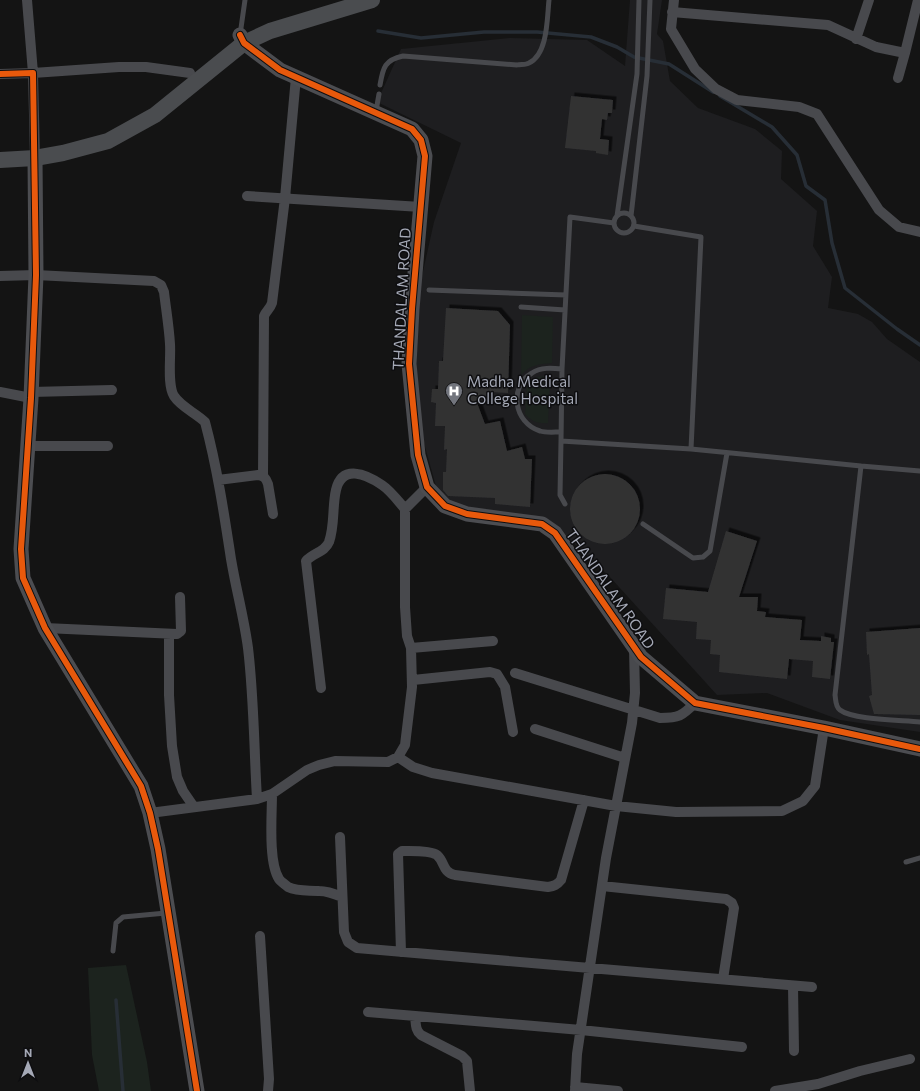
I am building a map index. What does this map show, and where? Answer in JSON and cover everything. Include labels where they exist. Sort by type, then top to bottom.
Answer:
[{"type":"main road","points":[[0,160],[34,152],[104,131],[148,106],[190,73],[266,22],[338,0]]},
{"type":"main road","points":[[0,149],[63,153],[108,141],[154,115],[242,39],[372,0]]},
{"type":"street","points":[[28,0],[34,73],[36,275],[31,395],[20,549],[23,578],[45,628],[141,786],[150,812],[158,849],[197,1091]]},
{"type":"street","points":[[674,0],[671,29],[695,69],[716,89],[737,100],[799,107],[817,114],[879,210],[898,227],[920,232]]},
{"type":"street","points":[[856,39],[868,0]]},
{"type":"street","points":[[898,78],[918,0]]},
{"type":"street","points":[[672,12],[828,25],[876,47],[905,53]]},
{"type":"street","name":"THANDALAM ROAD","points":[[242,39],[280,70],[412,130],[421,140],[425,156],[409,364],[418,455],[427,487],[445,506],[467,514],[542,524],[555,533],[641,657],[696,703],[824,728],[920,749]]},
{"type":"street","points":[[0,74],[119,67],[146,67],[190,73]]},
{"type":"street","points":[[273,514],[268,484],[263,476],[264,316],[271,307],[272,303],[285,198],[296,77]]},
{"type":"street","points":[[247,196],[421,207]]},
{"type":"street","points":[[0,276],[36,275],[154,282],[161,285],[164,292],[170,344],[171,386],[174,396],[205,422],[218,480],[235,584],[248,648],[257,799]]},
{"type":"street","points":[[0,392],[31,395],[112,390]]},
{"type":"street","points":[[28,446],[108,446]]},
{"type":"street","points":[[321,688],[306,561],[311,555],[322,551],[328,543],[332,529],[335,491],[339,480],[347,474],[361,474],[382,485],[406,509]]},
{"type":"street","points":[[218,480],[258,475],[263,476]]},
{"type":"street","points":[[150,812],[257,799],[272,794],[307,770],[319,765],[335,761],[388,762],[398,757],[405,745],[413,680],[411,648],[407,636],[405,607],[406,509],[427,487]]},
{"type":"street","points":[[45,628],[177,634],[181,631],[180,597]]},
{"type":"street","points":[[169,634],[169,695],[172,746],[177,777],[183,791],[194,807]]},
{"type":"street","points":[[411,648],[493,641]]},
{"type":"street","points":[[618,1091],[575,1089],[577,1054],[602,886],[634,711],[636,693],[634,648]]},
{"type":"street","points":[[413,680],[490,672],[497,674],[505,687],[513,732]]},
{"type":"street","points":[[515,673],[660,718],[674,718],[684,714],[696,703]]},
{"type":"street","points":[[398,757],[413,767],[432,774],[616,806],[676,812],[782,811],[803,801],[815,786],[824,728]]},
{"type":"street","points":[[534,729],[625,758]]},
{"type":"street","points":[[272,794],[272,844],[274,866],[279,880],[288,887],[299,890],[320,891],[342,897]]},
{"type":"street","points":[[401,952],[398,854],[400,852],[430,852],[436,854],[441,860],[446,871],[455,875],[548,887],[554,886],[561,880],[584,800]]},
{"type":"street","points":[[340,837],[344,932],[348,942],[357,948],[812,987]]},
{"type":"street","points":[[602,886],[726,899],[732,903],[734,908],[723,979]]},
{"type":"street","points":[[260,936],[269,1079],[268,1091]]},
{"type":"street","points":[[793,986],[794,1052]]},
{"type":"street","points":[[368,1012],[581,1030],[742,1047]]},
{"type":"street","points":[[415,1016],[416,1028],[421,1035],[462,1056],[467,1061],[470,1091]]},
{"type":"street","points":[[775,1091],[820,1088],[860,1071],[910,1059]]},
{"type":"lane","points":[[242,39],[246,0]]},
{"type":"lane","points":[[380,85],[384,66],[391,59],[403,56],[517,65],[528,64],[536,58],[543,46],[549,0]]},
{"type":"lane","points":[[639,0],[637,74],[617,216],[614,223],[616,228],[622,233],[629,232],[634,226],[634,220],[631,216],[647,76],[650,0]]},
{"type":"lane","points":[[637,74],[647,76]]},
{"type":"lane","points":[[376,114],[379,94]]},
{"type":"lane","points":[[617,216],[622,214],[631,216]]},
{"type":"lane","points":[[565,504],[560,495],[562,369],[570,217],[614,223]]},
{"type":"lane","points":[[634,226],[701,237],[691,450]]},
{"type":"lane","points":[[429,290],[566,295]]},
{"type":"lane","points":[[521,307],[565,310]]},
{"type":"lane","points":[[561,432],[540,431],[530,426],[522,418],[517,402],[520,385],[523,380],[532,373],[548,368],[562,369]]},
{"type":"lane","points":[[562,441],[727,453],[920,471]]},
{"type":"lane","points":[[643,524],[693,558],[703,557],[710,551],[727,453]]},
{"type":"lane","points":[[861,466],[835,695],[836,705],[839,709],[863,717],[920,722]]},
{"type":"lane","points":[[906,862],[920,858]]},
{"type":"lane","points":[[113,951],[116,923],[123,917],[167,912]]},
{"type":"shaded area","points":[[630,0],[662,0],[657,34],[663,41],[670,81],[698,108],[755,129],[782,151],[781,179],[817,211],[813,246],[832,277],[828,308],[858,314],[872,322],[887,339],[920,362],[920,732],[840,720],[767,693],[717,695],[609,576],[549,520],[471,510],[439,497],[422,436],[416,372],[420,285],[434,222],[461,143],[377,102],[401,49],[510,38],[587,40],[625,66]]},
{"type":"shaded area","points":[[522,315],[553,317],[552,363],[535,366],[528,369],[521,375]]},
{"type":"shaded area","points":[[550,376],[548,423],[541,423],[532,420],[525,414],[527,386],[537,377]]},
{"type":"shaded area","points":[[126,965],[147,1062],[151,1091],[99,1091],[92,1055],[88,968]]},
{"type":"building","points":[[571,96],[613,100],[612,113],[608,113],[607,120],[602,119],[600,139],[609,140],[608,155],[596,153],[596,151],[565,148]]},
{"type":"building","name":"Madha Medical College Hospital","points":[[446,308],[498,311],[510,325],[508,393],[490,392],[477,403],[485,424],[500,421],[507,451],[522,447],[525,459],[532,459],[530,507],[495,504],[495,498],[448,496],[443,490],[443,472],[446,472],[447,449],[444,450],[445,426],[435,426],[436,403],[431,402],[432,389],[438,389],[439,361],[443,361]]},
{"type":"building","points":[[598,474],[612,474],[625,480],[634,489],[640,502],[638,522],[630,534],[612,544],[598,544],[585,538],[576,529],[570,516],[570,502],[576,489],[585,480]]},
{"type":"building","points":[[726,531],[757,541],[739,597],[758,597],[757,611],[766,612],[765,617],[802,620],[800,640],[821,641],[821,636],[831,638],[831,642],[834,642],[830,679],[812,677],[813,661],[789,659],[787,679],[719,672],[720,655],[710,654],[711,640],[696,639],[697,622],[663,619],[666,588],[708,592]]},
{"type":"building","points":[[920,628],[920,715],[874,714],[869,696],[872,695],[866,632]]},
{"type":"waterway","points":[[378,31],[421,38],[484,32],[537,32],[591,37],[617,47],[634,57],[669,64],[713,92]]},
{"type":"waterway","points":[[720,96],[772,127],[797,155],[806,186],[825,200],[832,243],[845,288],[920,345]]},
{"type":"waterway","points":[[116,1000],[123,1091]]},
{"type":"cycle path","points":[[240,35],[244,43],[280,70],[412,129],[421,140],[425,156],[412,309],[409,364],[418,455],[427,487],[445,506],[467,514],[542,524],[555,533],[641,657],[695,703],[824,728],[920,749]]},
{"type":"cycle path","points":[[0,74],[33,73],[36,275],[31,398],[21,549],[23,578],[45,628],[141,786],[150,813],[158,849],[197,1091]]},
{"type":"place","name":"Madha Medical College Hospital","points":[[454,406]]}]
